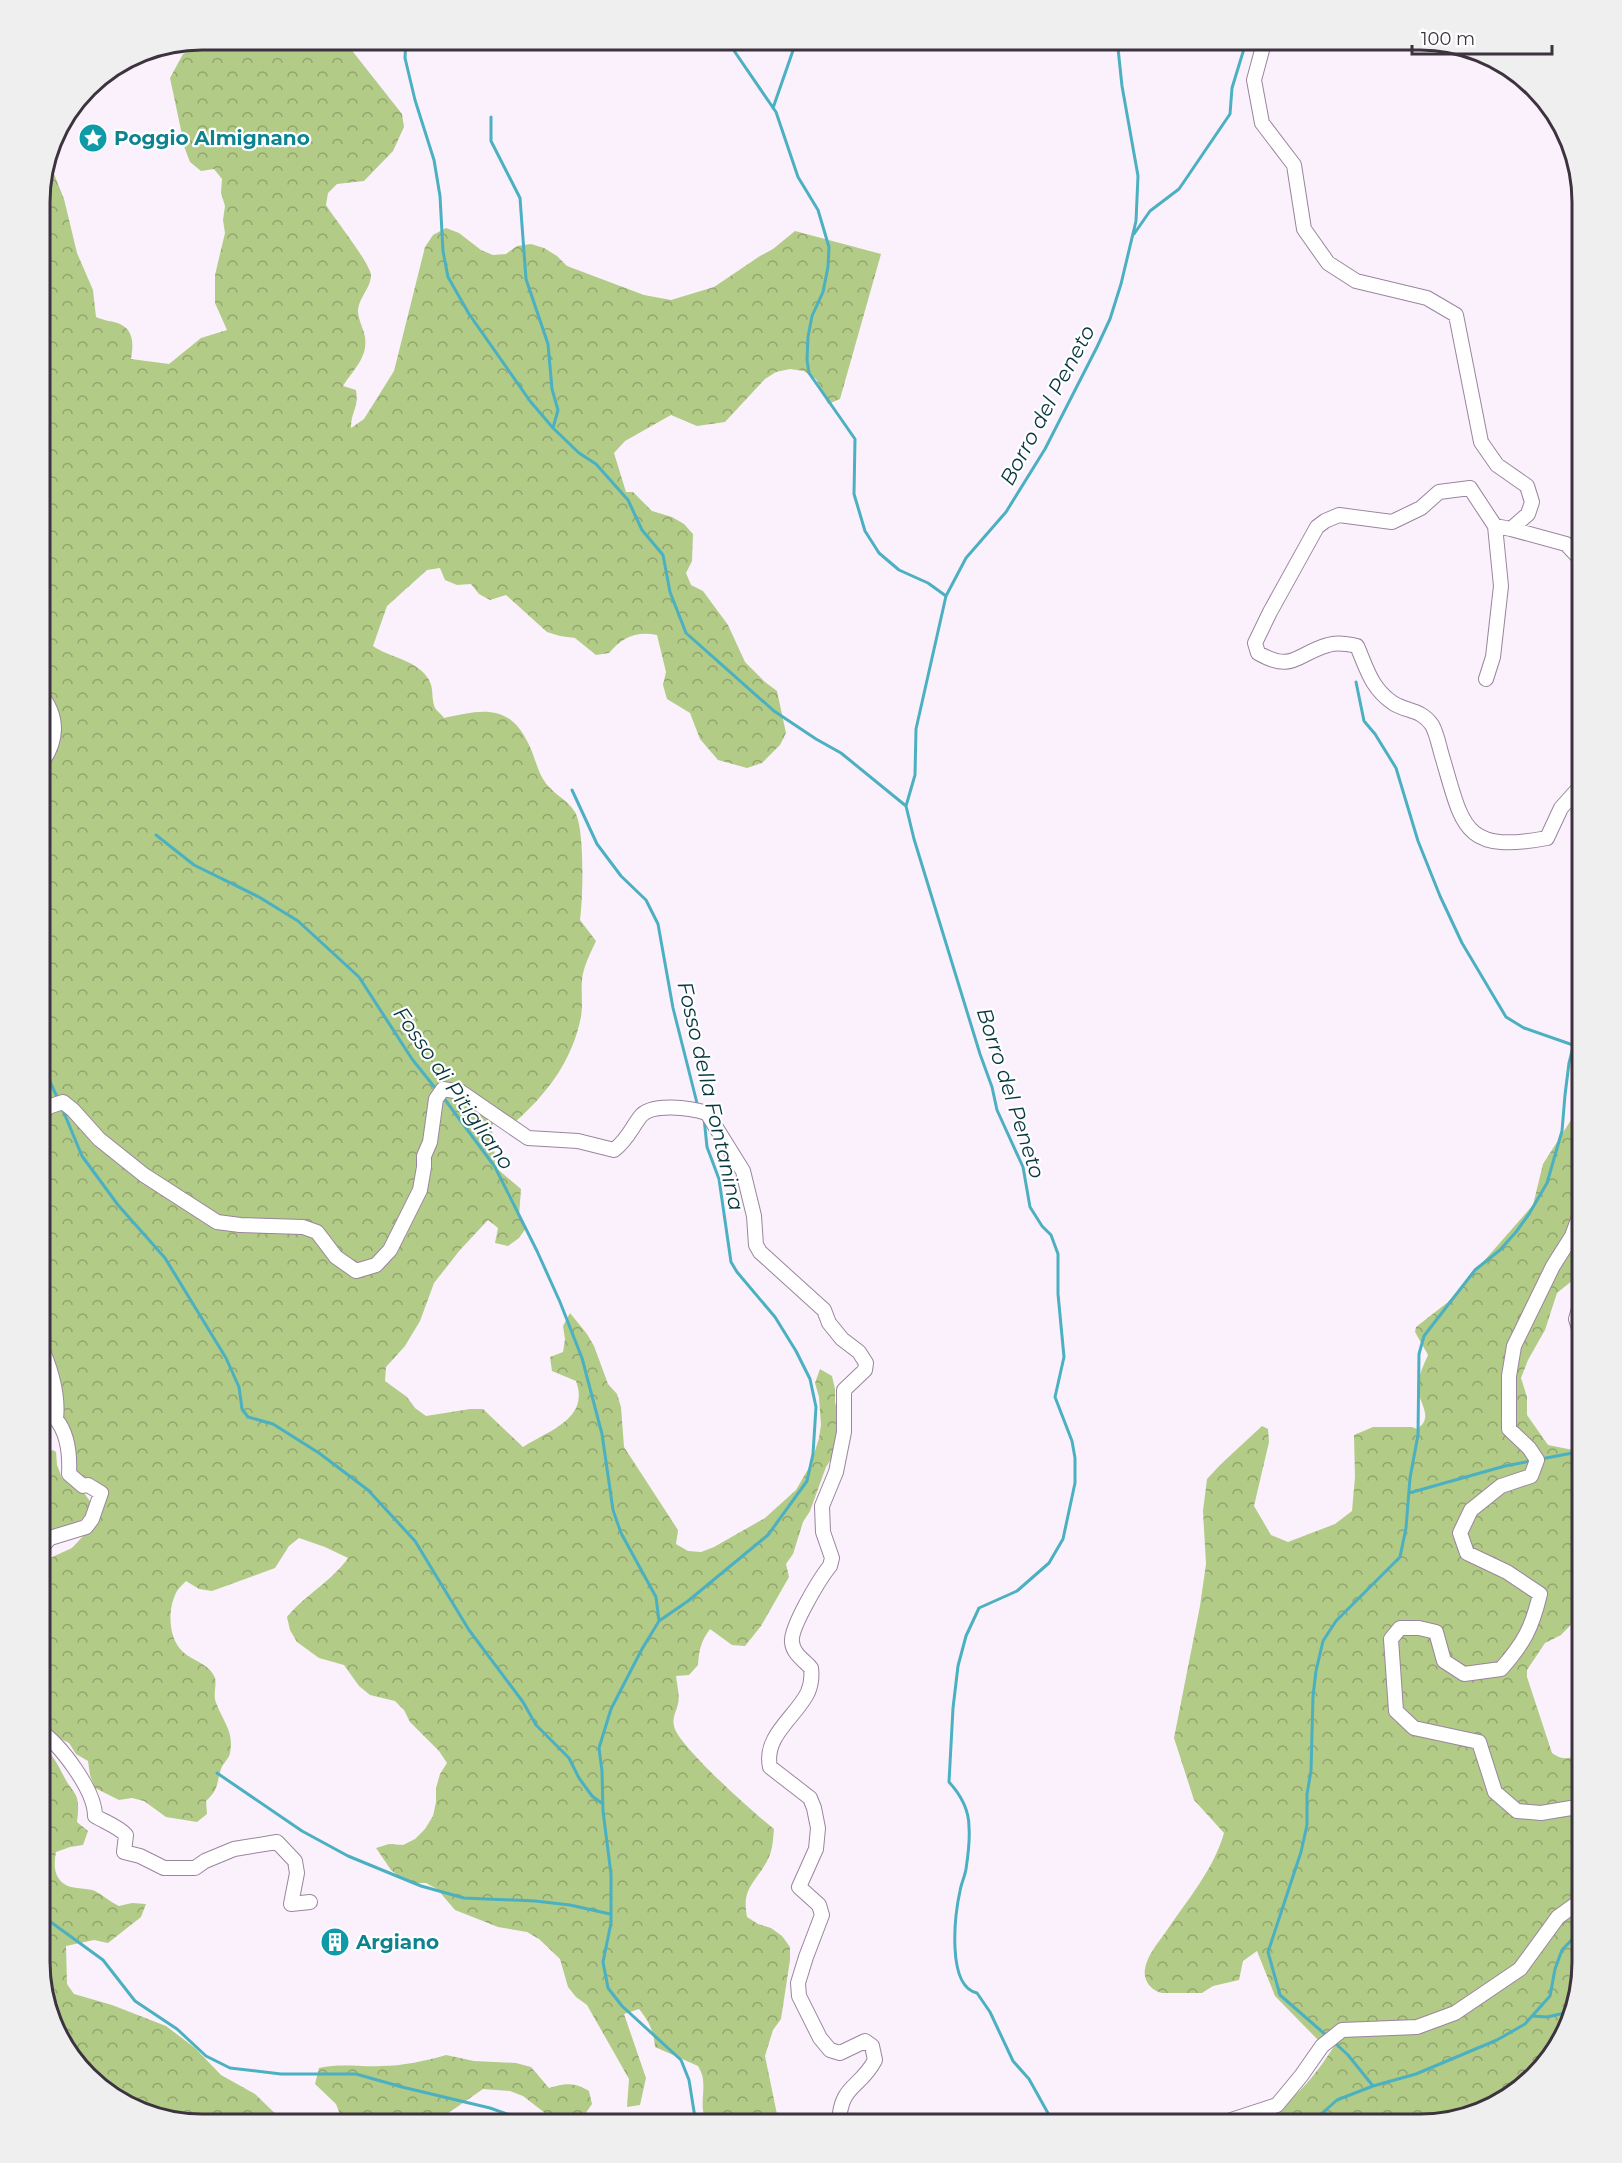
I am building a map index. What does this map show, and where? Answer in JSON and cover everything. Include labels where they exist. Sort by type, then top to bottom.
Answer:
[{"type":"street","points":[[1262,50],[1254,80],[1262,123],[1294,165],[1304,229],[1328,262],[1356,281],[1427,298],[1456,315],[1481,442],[1497,465],[1527,486],[1532,502],[1528,514],[1511,528]]},
{"type":"street","points":[[1486,679],[1493,657],[1501,586],[1495,525],[1470,488],[1439,492],[1421,508],[1392,522],[1339,515],[1324,521],[1317,527],[1255,642],[1258,653],[1272,660],[1291,662],[1329,644],[1356,646],[1376,688],[1395,704],[1423,715],[1433,727],[1460,817],[1471,832],[1497,843],[1518,844],[1547,838],[1561,808],[1572,796]]},
{"type":"street","points":[[1495,525],[1566,544],[1572,550]]},
{"type":"street","points":[[50,712],[55,730],[50,749]]},
{"type":"street","points":[[50,1106],[63,1102],[99,1139],[144,1175],[217,1222],[303,1227],[317,1232],[336,1257],[356,1271],[376,1265],[390,1250],[420,1190],[424,1156],[430,1142],[436,1099],[444,1089],[461,1092],[528,1138],[578,1141],[614,1150],[624,1142],[641,1115],[648,1110],[656,1108],[695,1109],[707,1113],[743,1171],[754,1216],[756,1245],[760,1252],[824,1310],[842,1339],[859,1352],[866,1363],[865,1370],[844,1390],[843,1432],[836,1472],[822,1506],[824,1532],[832,1558],[830,1566],[794,1629],[792,1641],[794,1648],[812,1668],[810,1686],[807,1694],[780,1730],[770,1751],[769,1762],[770,1767],[810,1798],[818,1828],[816,1849],[799,1887],[819,1905],[822,1915],[798,1983],[799,1996],[820,2038],[830,2049],[840,2054],[865,2041],[872,2046],[875,2060],[872,2067],[843,2097],[841,2114]]},
{"type":"street","points":[[1572,1236],[1553,1266],[1514,1346],[1509,1376],[1509,1429],[1538,1460],[1531,1476],[1501,1486],[1471,1510],[1460,1533],[1467,1553],[1508,1572],[1540,1594],[1534,1620],[1521,1646],[1501,1669],[1464,1674],[1444,1661],[1436,1632],[1419,1628],[1400,1628],[1391,1639],[1396,1711],[1414,1728],[1479,1742],[1495,1792],[1517,1811],[1541,1813],[1572,1808]]},
{"type":"street","points":[[50,1371],[58,1403],[56,1419],[60,1424],[70,1456],[69,1474],[83,1486],[88,1485],[101,1493],[92,1520],[86,1527],[50,1538]]},
{"type":"street","points":[[50,1739],[58,1746],[82,1782],[95,1805],[95,1816],[122,1830],[126,1835],[124,1852],[140,1856],[164,1868],[195,1868],[205,1861],[234,1849],[277,1842],[295,1861],[297,1874],[291,1904],[310,1902]]},
{"type":"street","points":[[1248,2114],[1276,2104],[1301,2076],[1322,2046],[1342,2030],[1417,2027],[1455,2013],[1520,1969],[1558,1917],[1572,1907]]},
{"type":"green space","points":[[192,50],[352,50],[402,114],[404,127],[393,151],[364,181],[337,184],[328,193],[326,205],[358,251],[371,275],[358,310],[365,337],[364,351],[359,363],[343,386],[356,390],[351,428],[364,419],[394,371],[425,247],[433,235],[446,228],[459,233],[481,250],[493,255],[506,254],[517,246],[531,244],[544,248],[567,266],[644,295],[671,300],[714,287],[773,249],[795,231],[881,254],[840,399],[828,404],[816,379],[804,371],[790,369],[776,372],[765,379],[725,422],[697,426],[671,415],[625,441],[614,453],[626,492],[633,492],[652,511],[672,517],[684,524],[693,534],[692,561],[686,573],[691,585],[703,591],[728,625],[745,662],[777,691],[786,733],[780,745],[762,763],[747,768],[718,760],[700,739],[690,713],[667,699],[663,685],[666,672],[657,635],[630,636],[609,653],[596,655],[575,638],[547,632],[506,595],[490,600],[479,594],[471,584],[457,585],[445,580],[440,568],[427,570],[387,606],[373,646],[411,664],[424,673],[431,683],[435,708],[444,718],[469,713],[492,712],[511,720],[519,729],[543,779],[575,812],[580,833],[582,864],[580,920],[596,941],[583,975],[582,1012],[577,1033],[565,1062],[538,1100],[515,1122],[498,1116],[491,1127],[495,1167],[521,1189],[519,1216],[526,1228],[519,1238],[508,1246],[495,1243],[498,1228],[488,1220],[460,1250],[434,1283],[420,1321],[405,1346],[386,1367],[385,1381],[407,1397],[415,1408],[426,1416],[483,1409],[523,1447],[564,1422],[577,1405],[579,1394],[576,1381],[552,1371],[550,1357],[563,1352],[565,1339],[563,1326],[570,1313],[594,1346],[608,1384],[617,1394],[621,1407],[624,1447],[678,1530],[676,1544],[688,1551],[701,1552],[765,1518],[796,1490],[811,1464],[819,1438],[821,1425],[819,1397],[815,1383],[820,1369],[832,1376],[840,1430],[833,1456],[826,1467],[810,1511],[803,1522],[793,1554],[786,1564],[789,1577],[761,1626],[745,1646],[732,1645],[710,1629],[701,1646],[698,1665],[689,1675],[676,1676],[679,1701],[674,1726],[678,1735],[718,1779],[774,1829],[770,1854],[748,1891],[746,1907],[747,1917],[771,1928],[782,1936],[790,1947],[781,2019],[773,2030],[765,2056],[777,2114],[704,2114],[703,2078],[698,2066],[655,2047],[650,2027],[639,2009],[624,2014],[646,2078],[640,2105],[627,2107],[629,2079],[587,2005],[568,1987],[560,1959],[539,1939],[527,1932],[498,1927],[455,1910],[437,1889],[426,1883],[413,1883],[401,1878],[391,1870],[376,1848],[389,1844],[403,1845],[415,1839],[425,1829],[433,1816],[436,1788],[440,1774],[447,1763],[439,1751],[410,1722],[404,1710],[395,1701],[370,1695],[359,1686],[344,1665],[319,1658],[297,1642],[290,1630],[287,1617],[348,1558],[299,1538],[289,1546],[275,1568],[212,1591],[199,1589],[186,1581],[177,1591],[171,1615],[174,1639],[183,1652],[213,1673],[216,1702],[231,1739],[229,1755],[221,1769],[215,1790],[206,1801],[207,1814],[197,1822],[166,1817],[144,1801],[132,1798],[119,1800],[95,1788],[88,1761],[76,1754],[69,1743],[57,1737],[50,1730],[50,1558],[72,1548],[98,1520],[108,1492],[95,1480],[82,1476],[72,1466],[59,1414],[50,1409],[50,192],[53,169],[64,199],[77,253],[93,290],[96,317],[125,327],[131,335],[131,359],[169,364],[201,338],[227,330],[215,303],[215,275],[225,233],[222,179],[214,169],[201,171],[190,162],[185,149],[170,78],[183,54]]},
{"type":"green space","points":[[1572,1117],[1572,1281],[1557,1293],[1545,1330],[1521,1378],[1527,1397],[1527,1415],[1548,1445],[1572,1450],[1572,1624],[1561,1635],[1545,1643],[1527,1670],[1527,1677],[1552,1753],[1560,1757],[1572,1757],[1572,1961],[1567,2001],[1557,2029],[1535,2062],[1521,2076],[1488,2098],[1460,2108],[1420,2114],[1269,2114],[1287,2102],[1308,2082],[1335,2045],[1319,2041],[1275,1996],[1257,1951],[1243,1961],[1239,1980],[1213,1986],[1202,1993],[1162,1993],[1154,1990],[1145,1977],[1146,1964],[1150,1955],[1214,1859],[1224,1833],[1194,1800],[1174,1738],[1206,1564],[1203,1511],[1207,1479],[1262,1426],[1268,1429],[1269,1442],[1254,1506],[1271,1535],[1288,1542],[1335,1524],[1352,1511],[1355,1477],[1354,1435],[1373,1427],[1417,1429],[1425,1420],[1418,1383],[1428,1355],[1415,1332],[1416,1327],[1448,1302],[1533,1205],[1543,1164]]},
{"type":"green space","points":[[53,1450],[56,1452],[57,1465],[62,1478],[84,1493],[92,1504],[88,1517],[50,1531],[50,1452]]},
{"type":"green space","points":[[50,1754],[77,1798],[77,1822],[88,1831],[83,1845],[56,1852],[55,1868],[58,1877],[65,1885],[95,1891],[119,1906],[132,1903],[146,1904],[141,1917],[108,1943],[94,1940],[66,1946],[67,1984],[74,1994],[112,2005],[166,2026],[195,2048],[221,2075],[255,2094],[276,2114],[202,2114],[162,2108],[134,2098],[117,2088],[87,2062],[75,2046],[58,2010],[52,1991],[50,1971]]},
{"type":"green space","points":[[446,2055],[474,2061],[516,2063],[531,2067],[549,2088],[569,2084],[589,2091],[592,2104],[585,2114],[548,2114],[523,2096],[510,2091],[483,2089],[447,2114],[340,2114],[336,2104],[315,2084],[319,2068],[342,2065],[397,2065]]},
{"type":"waterway","points":[[405,50],[405,58],[415,100],[434,160],[440,196],[443,251],[448,277],[469,314],[530,401],[553,428],[579,453],[596,464],[628,500],[642,530],[663,555],[670,592],[686,633],[774,711],[841,753],[906,806]]},
{"type":"waterway","points":[[734,50],[776,112],[798,177],[818,210],[829,247],[823,292],[812,316],[807,360],[809,373],[855,439],[854,494],[865,531],[879,553],[899,570],[928,583],[946,596]]},
{"type":"waterway","points":[[773,108],[793,50]]},
{"type":"waterway","name":"Borro del Peneto","points":[[1048,2114],[1029,2079],[1013,2061],[990,2012],[977,1993],[967,1988],[957,1964],[955,1932],[958,1902],[967,1859],[969,1827],[963,1803],[949,1782],[953,1708],[958,1666],[966,1636],[979,1608],[1017,1591],[1049,1563],[1063,1539],[1075,1483],[1072,1441],[1055,1397],[1064,1357],[1058,1294],[1058,1254],[1051,1235],[1042,1226],[1030,1207],[1023,1167],[997,1110],[992,1087],[914,839],[906,806],[915,775],[916,729],[946,596],[966,558],[1006,512],[1045,449],[1110,319],[1121,284],[1136,221],[1138,176],[1122,86],[1118,50]]},
{"type":"waterway","name":"Borro del Peneto","points":[[1134,234],[1150,211],[1179,189],[1230,114],[1232,88],[1244,50]]},
{"type":"waterway","points":[[491,117],[491,141],[520,198],[526,279],[548,344],[552,389],[558,410],[553,428]]},
{"type":"waterway","points":[[1356,682],[1364,721],[1396,768],[1418,841],[1440,896],[1462,943],[1506,1017],[1524,1028],[1572,1045]]},
{"type":"waterway","name":"Fosso della Fontanina","points":[[572,790],[597,844],[621,876],[646,900],[658,924],[673,1008],[698,1107]]},
{"type":"waterway","name":"Fosso di Pitigliano","points":[[156,835],[194,865],[259,897],[298,921],[359,977],[412,1059],[436,1089]]},
{"type":"waterway","points":[[1327,2036],[1280,1995],[1268,1952],[1301,1852],[1307,1825],[1313,1696],[1323,1641],[1336,1621],[1400,1557],[1418,1435],[1419,1354],[1424,1336],[1475,1270],[1500,1250],[1516,1232],[1547,1183],[1562,1131],[1572,1051]]},
{"type":"waterway","points":[[50,1082],[58,1099]]},
{"type":"waterway","name":"Fosso di Pitigliano","points":[[443,1097],[495,1167],[560,1302],[582,1358],[602,1434],[613,1510],[621,1533],[656,1597],[659,1621]]},
{"type":"waterway","points":[[62,1108],[82,1156],[118,1205],[165,1258],[226,1358],[239,1387],[242,1409],[248,1417],[273,1424],[319,1453],[368,1490],[415,1541],[469,1630],[523,1702],[536,1725],[569,1758],[579,1778],[592,1796],[603,1804]]},
{"type":"waterway","name":"Fosso della Fontanina","points":[[694,2114],[689,2080],[681,2060],[622,2006],[608,1988],[603,1962],[611,1923],[611,1874],[603,1811],[599,1748],[611,1709],[659,1621],[688,1601],[768,1535],[807,1481],[813,1454],[816,1407],[810,1379],[796,1351],[775,1317],[731,1262],[719,1179],[707,1147],[704,1118]]},
{"type":"waterway","points":[[1541,1459],[1572,1453]]},
{"type":"waterway","points":[[1409,1493],[1531,1461]]},
{"type":"waterway","points":[[217,1773],[302,1831],[348,1856],[421,1886],[464,1898],[535,1901],[570,1905],[610,1914]]},
{"type":"waterway","points":[[50,1921],[103,1960],[135,2001],[177,2029],[206,2056],[230,2068],[281,2074],[356,2074],[507,2114]]},
{"type":"waterway","points":[[1321,2114],[1337,2100],[1373,2086],[1416,2074],[1497,2040],[1525,2024],[1550,1996],[1555,1969],[1562,1950],[1572,1940]]},
{"type":"waterway","points":[[1533,2016],[1547,2017],[1563,2013]]},
{"type":"waterway","points":[[1335,2043],[1373,2086]]},
{"type":"place","name":"Poggio Almignano","points":[[93,138]]},
{"type":"place","name":"Argiano","points":[[335,1942]]}]
